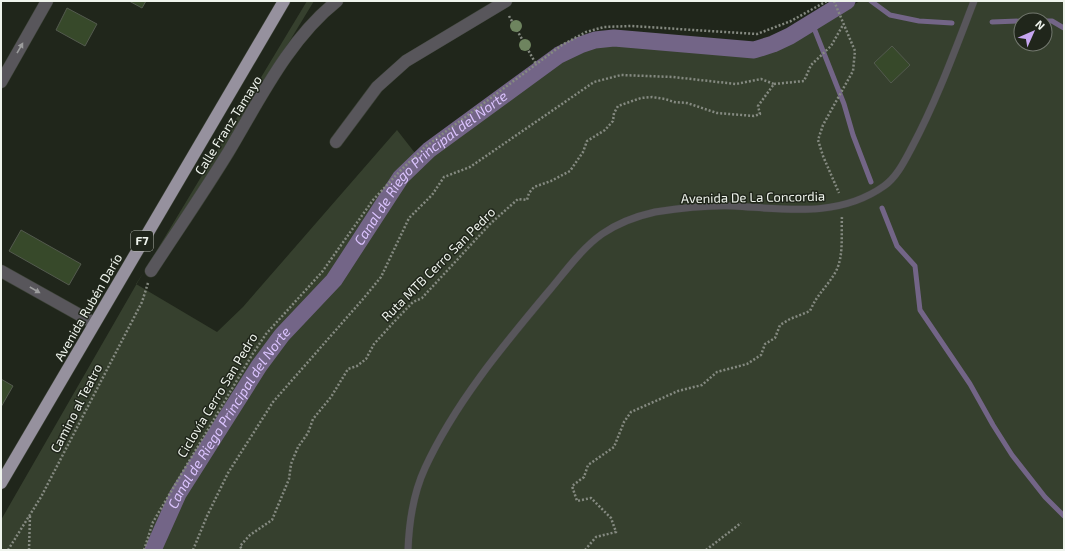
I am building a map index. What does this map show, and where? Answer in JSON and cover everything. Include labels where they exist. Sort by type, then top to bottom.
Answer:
[{"type":"highway","name":"Avenida Rubén Darío","points":[[1,482],[284,1]]},
{"type":"street","points":[[1,82],[47,1]]},
{"type":"street","name":"Calle Franz Tamayo","points":[[151,271],[220,165],[290,50],[329,7],[337,1]]},
{"type":"street","points":[[336,142],[377,87],[406,61],[503,2]]},
{"type":"street","points":[[1,271],[94,323]]},
{"type":"lane","name":"Avenida De La Concordia","points":[[408,550],[409,528],[414,496],[424,470],[449,420],[522,323],[580,254],[602,234],[624,222],[646,215],[687,208],[732,206],[801,210],[834,207],[868,196],[886,185],[902,165],[930,111],[974,1]]},
{"type":"path","name":"Ciclovía Cerro San Pedro","points":[[144,550],[153,522],[266,334],[322,272],[373,200],[425,147],[562,45],[586,32],[604,27],[631,26],[757,34],[791,21],[827,1]]},
{"type":"path","points":[[585,550],[596,537],[616,532],[611,518],[591,498],[577,501],[572,486],[584,477],[588,466],[614,447],[624,422],[631,412],[678,391],[702,385],[717,372],[747,364],[762,355],[765,344],[775,338],[780,325],[810,310],[814,300],[836,271],[841,256],[842,205],[837,187],[823,156],[818,140],[823,125],[853,71],[855,51],[834,1]]},
{"type":"path","points":[[503,2],[536,64]]},
{"type":"path","points":[[193,550],[207,516],[228,473],[274,402],[363,299],[380,277],[409,218],[432,195],[444,177],[470,167],[594,82],[621,75],[674,77],[736,84],[761,79],[774,84],[804,81],[811,65],[831,46],[843,24]]},
{"type":"path","name":"Ruta MTB Cerro San Pedro","points":[[242,550],[240,546],[250,535],[272,520],[289,479],[291,464],[298,447],[308,434],[312,419],[331,397],[348,369],[357,366],[366,359],[374,344],[392,323],[413,302],[422,298],[490,224],[518,199],[527,200],[529,193],[534,187],[551,181],[570,171],[583,152],[587,141],[605,130],[613,121],[614,113],[618,106],[641,98],[652,97],[674,102],[687,103],[717,113],[754,116],[760,114],[758,106],[774,84]]},
{"type":"path","name":"Camino al Teatro","points":[[8,550],[45,490],[142,302],[151,271]]},
{"type":"path","points":[[29,550],[30,515]]},
{"type":"path","points":[[706,550],[741,523]]},
{"type":"green space","points":[[307,1],[314,1],[218,159],[143,273]]},
{"type":"green space","points":[[860,1],[1064,1],[1064,550],[1,550],[1,520],[136,284],[217,332],[243,307],[397,130],[422,162],[565,58],[593,44],[639,43],[728,53],[751,53],[771,51]]},
{"type":"building","points":[[129,1],[146,1],[142,8]]},
{"type":"building","points":[[67,8],[97,24],[85,46],[56,30]]},
{"type":"building","points":[[892,46],[910,65],[891,83],[874,63]]},
{"type":"building","points":[[21,230],[81,264],[69,285],[9,251]]},
{"type":"building","points":[[1,379],[13,386],[1,407]]},
{"type":"waterway","name":"Canal de Riego Principal del Norte","points":[[153,550],[178,494],[259,366],[282,335],[334,280],[401,177],[429,150],[559,55],[580,45],[595,40],[614,38],[754,50],[773,44],[790,36],[847,1]]},
{"type":"waterway","points":[[871,1],[890,15],[919,21],[952,23]]},
{"type":"waterway","points":[[992,22],[1013,21]]},
{"type":"waterway","points":[[1053,22],[1064,28]]},
{"type":"waterway","points":[[812,23],[844,104],[853,135],[871,182]]},
{"type":"waterway","points":[[882,208],[897,246],[915,266],[920,310],[970,384],[1012,455],[1045,497],[1064,516]]}]
